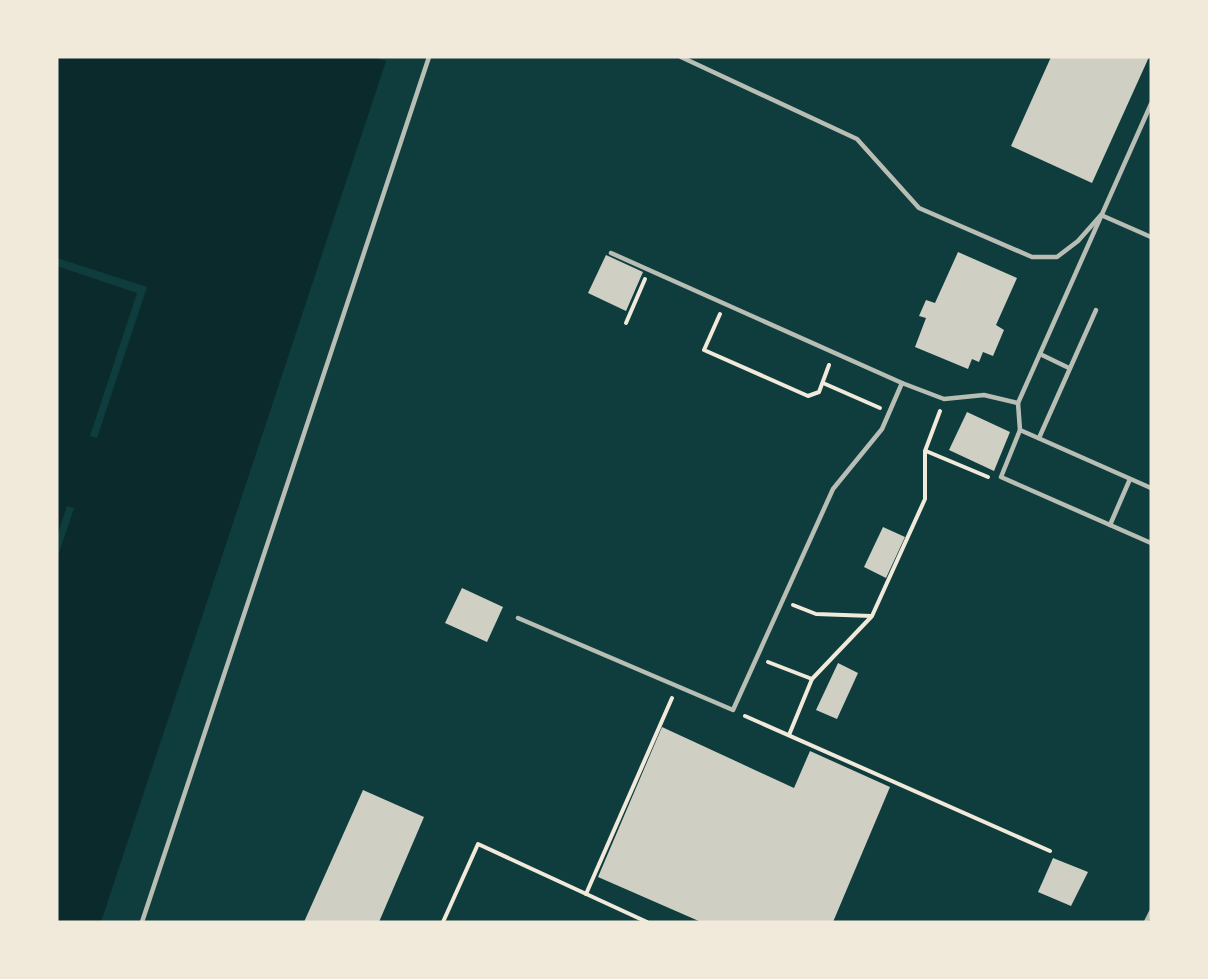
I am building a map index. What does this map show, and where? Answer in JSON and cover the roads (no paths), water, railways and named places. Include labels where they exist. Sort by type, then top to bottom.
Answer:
[{"type":"lane","points":[[142,922],[429,57]]},
{"type":"lane","points":[[681,57],[857,139],[919,208],[1032,257],[1057,257],[1078,241],[1101,214],[1151,237]]},
{"type":"lane","points":[[1151,104],[1018,403],[1020,430],[1001,477],[1151,543]]},
{"type":"lane","points":[[611,253],[724,305],[944,399],[984,395],[1018,403]]},
{"type":"lane","points":[[1039,438],[1096,310]]},
{"type":"lane","points":[[1040,354],[1070,368]]},
{"type":"lane","points":[[519,618],[733,710],[832,489],[882,429],[902,383]]},
{"type":"lane","points":[[1020,430],[1151,488]]},
{"type":"lane","points":[[1110,525],[1130,479]]},
{"type":"lane","points":[[1146,922],[1151,912]]},
{"type":"water","points":[[57,57],[374,57],[386,61],[101,922],[57,922]]}]
